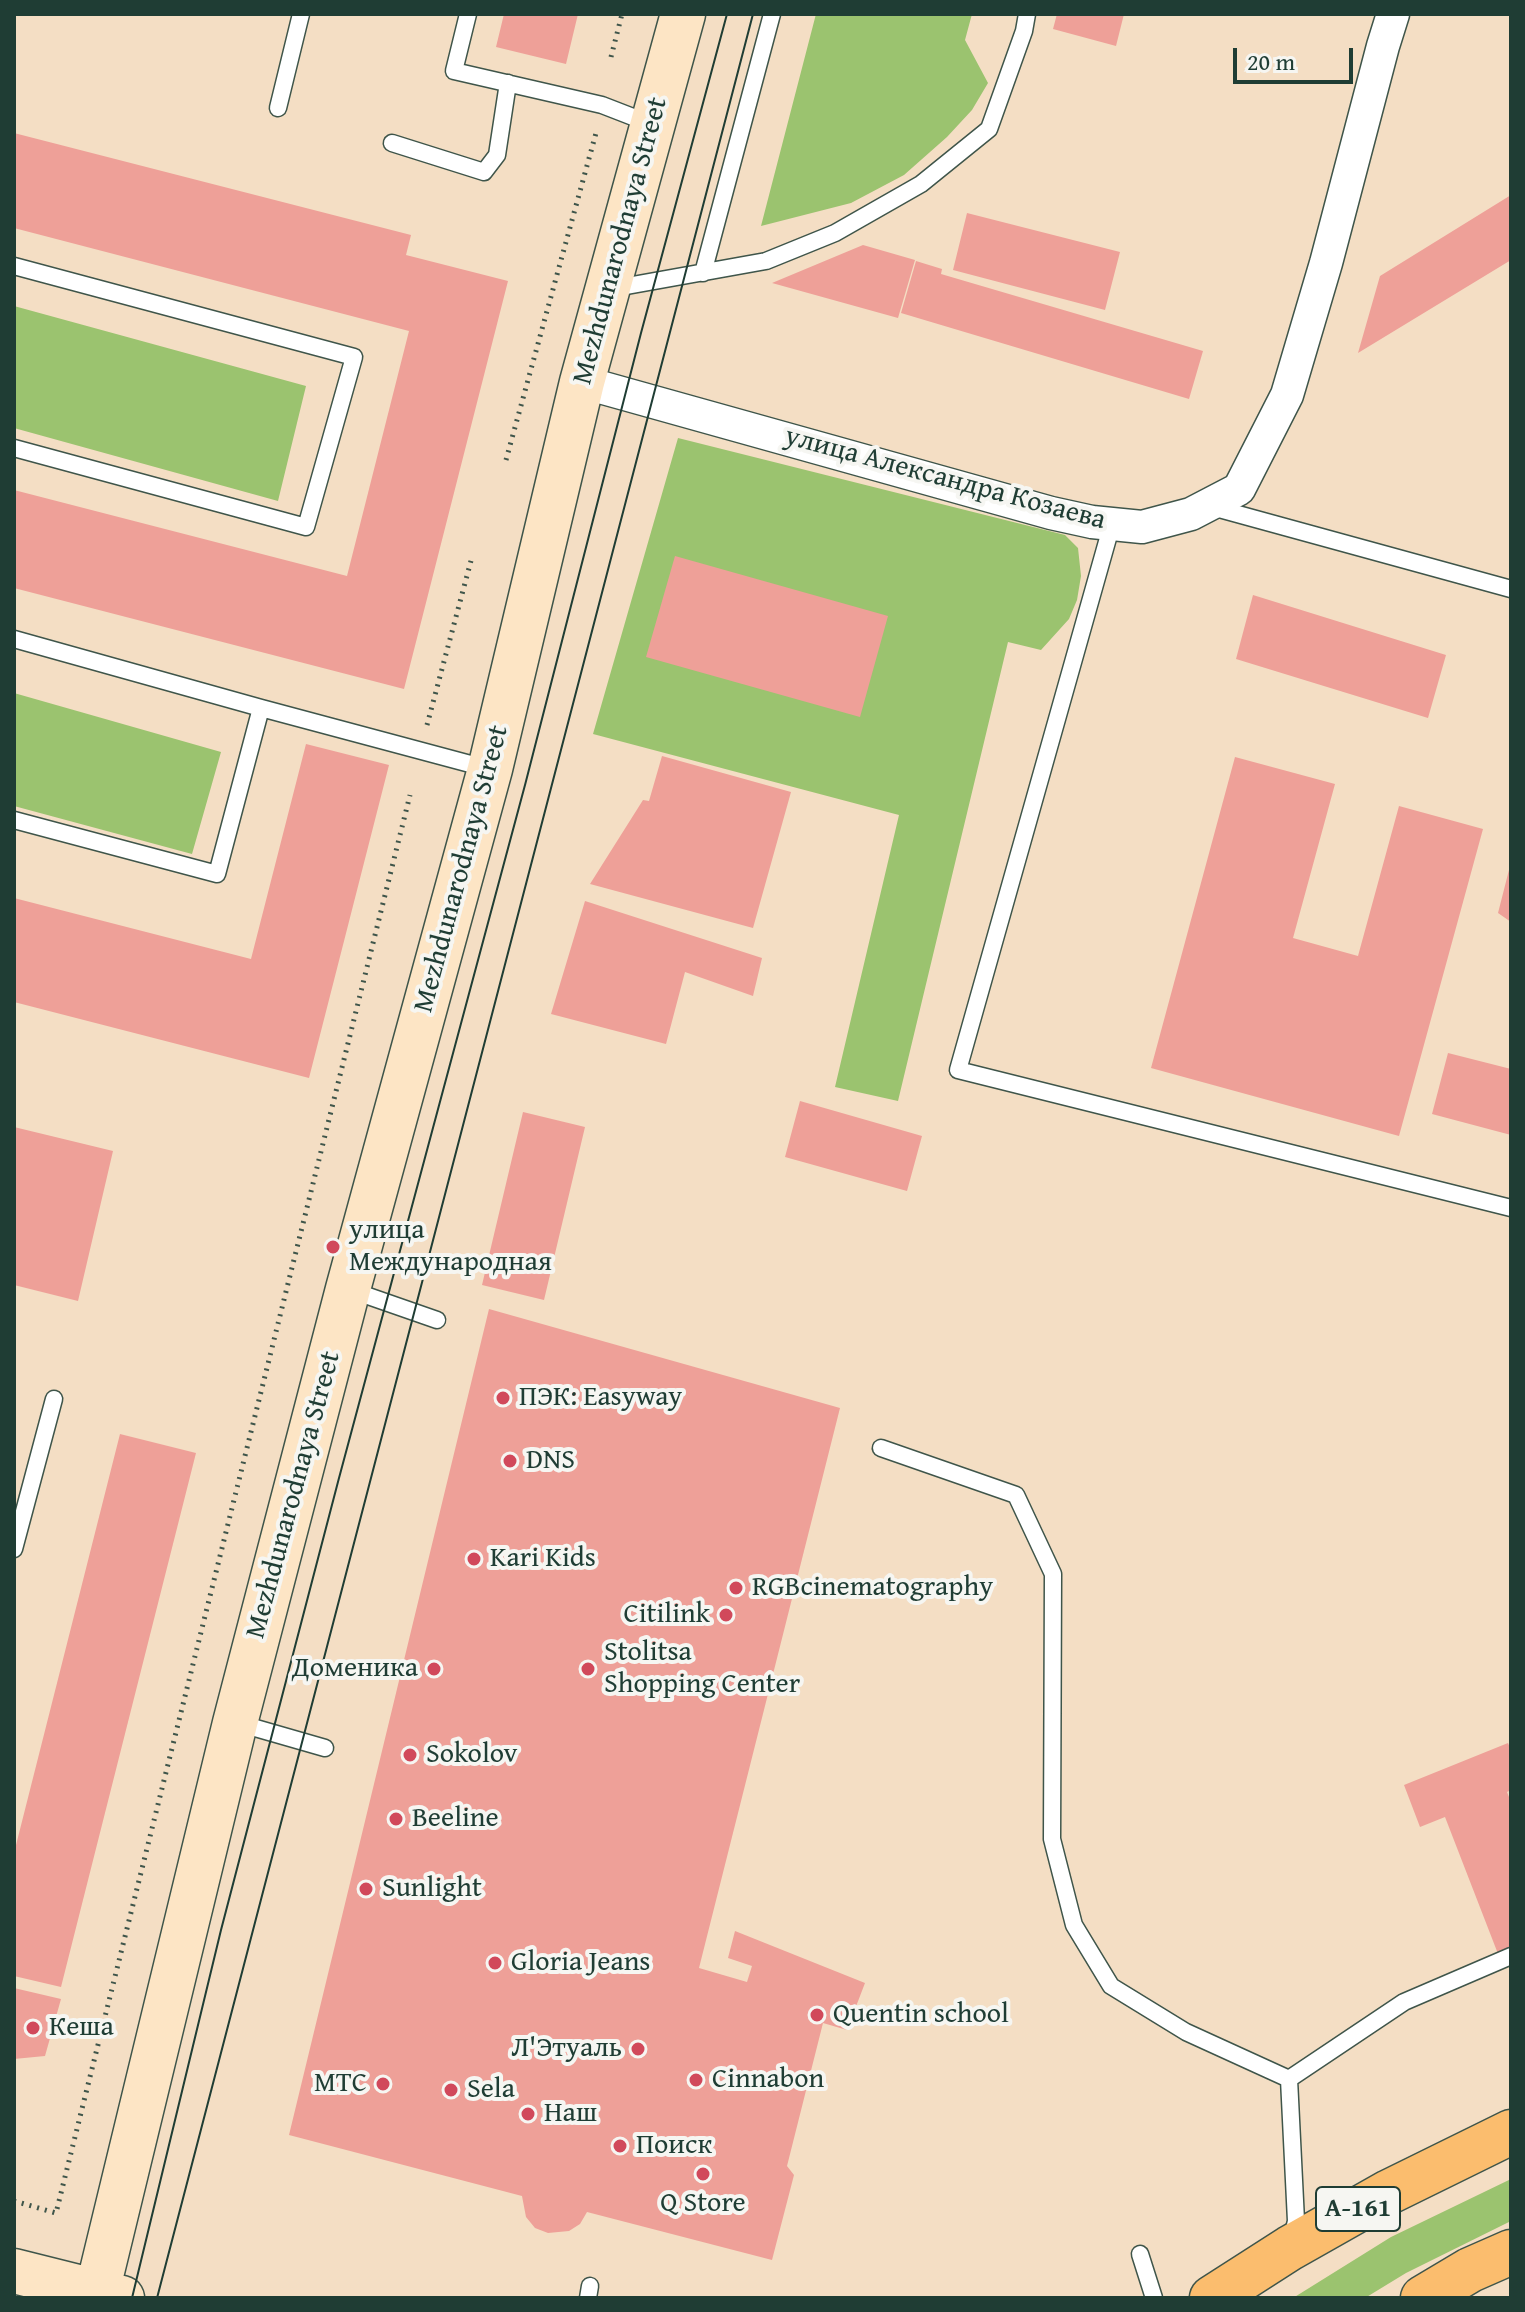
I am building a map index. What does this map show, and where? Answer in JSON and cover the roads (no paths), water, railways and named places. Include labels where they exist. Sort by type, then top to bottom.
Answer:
[{"type":"highway","name":"А-161","points":[[1212,2298],[1290,2248],[1389,2192],[1511,2132]]},
{"type":"highway","points":[[1423,2298],[1470,2270],[1511,2252]]},
{"type":"street","name":"Mezhdunarodnaya Street","points":[[110,2295],[235,1723],[348,1289],[490,769],[582,382],[683,14]]},
{"type":"street","name":"улица Александра Козаева","points":[[582,382],[1092,522],[1142,527],[1191,514],[1239,489],[1287,395],[1393,14]]},
{"type":"street","points":[[14,2271],[110,2295]]},
{"type":"lane","points":[[278,108],[301,14]]},
{"type":"lane","points":[[468,14],[454,71],[602,105],[653,125]]},
{"type":"lane","points":[[703,273],[772,14]]},
{"type":"lane","points":[[609,289],[766,261],[835,233],[921,184],[989,129],[1024,31],[1027,14]]},
{"type":"lane","points":[[392,143],[484,172],[497,155],[508,83]]},
{"type":"lane","points":[[14,266],[354,357],[306,527],[14,448]]},
{"type":"lane","points":[[1207,506],[1511,589]]},
{"type":"lane","points":[[1112,524],[958,1070],[1511,1208]]},
{"type":"lane","points":[[14,639],[490,769]]},
{"type":"lane","points":[[14,820],[217,874],[261,708]]},
{"type":"lane","points":[[348,1289],[437,1320]]},
{"type":"lane","points":[[14,1549],[54,1399]]},
{"type":"lane","points":[[881,1448],[1016,1495],[1053,1574],[1052,1839],[1074,1925],[1111,1986],[1186,2032],[1289,2079]]},
{"type":"lane","points":[[235,1723],[325,1748]]},
{"type":"lane","points":[[1289,2079],[1404,2002],[1511,1956]]},
{"type":"lane","points":[[1289,2079],[1296,2221],[1290,2248]]},
{"type":"lane","points":[[1140,2254],[1154,2298]]},
{"type":"tram line","points":[[132,2298],[221,1930],[727,14]]},
{"type":"tram line","points":[[157,2298],[753,14]]},
{"type":"place","name":"улица Международная","points":[[333,1247]]},
{"type":"place","name":"ПЭК: Easyway","points":[[503,1398]]},
{"type":"place","name":"DNS","points":[[510,1461]]},
{"type":"place","name":"Kari Kids","points":[[474,1559]]},
{"type":"place","name":"RGBcinematography","points":[[736,1588]]},
{"type":"place","name":"Citilink","points":[[726,1615]]},
{"type":"place","name":"Доменика","points":[[434,1669]]},
{"type":"place","name":"Stolitsa Shopping Center","points":[[588,1669]]},
{"type":"place","name":"Sokolov","points":[[410,1755]]},
{"type":"place","name":"Beeline","points":[[396,1819]]},
{"type":"place","name":"Sunlight","points":[[366,1889]]},
{"type":"place","name":"Gloria Jeans","points":[[495,1963]]},
{"type":"place","name":"Quentin school","points":[[817,2015]]},
{"type":"place","name":"Кеша","points":[[33,2028]]},
{"type":"place","name":"Л'Этуаль","points":[[638,2049]]},
{"type":"place","name":"Cinnabon","points":[[696,2080]]},
{"type":"place","name":"МТС","points":[[383,2084]]},
{"type":"place","name":"Sela","points":[[451,2090]]},
{"type":"place","name":"Наш","points":[[528,2114]]},
{"type":"place","name":"Поиск","points":[[620,2146]]},
{"type":"place","name":"Q Store","points":[[703,2174]]}]
